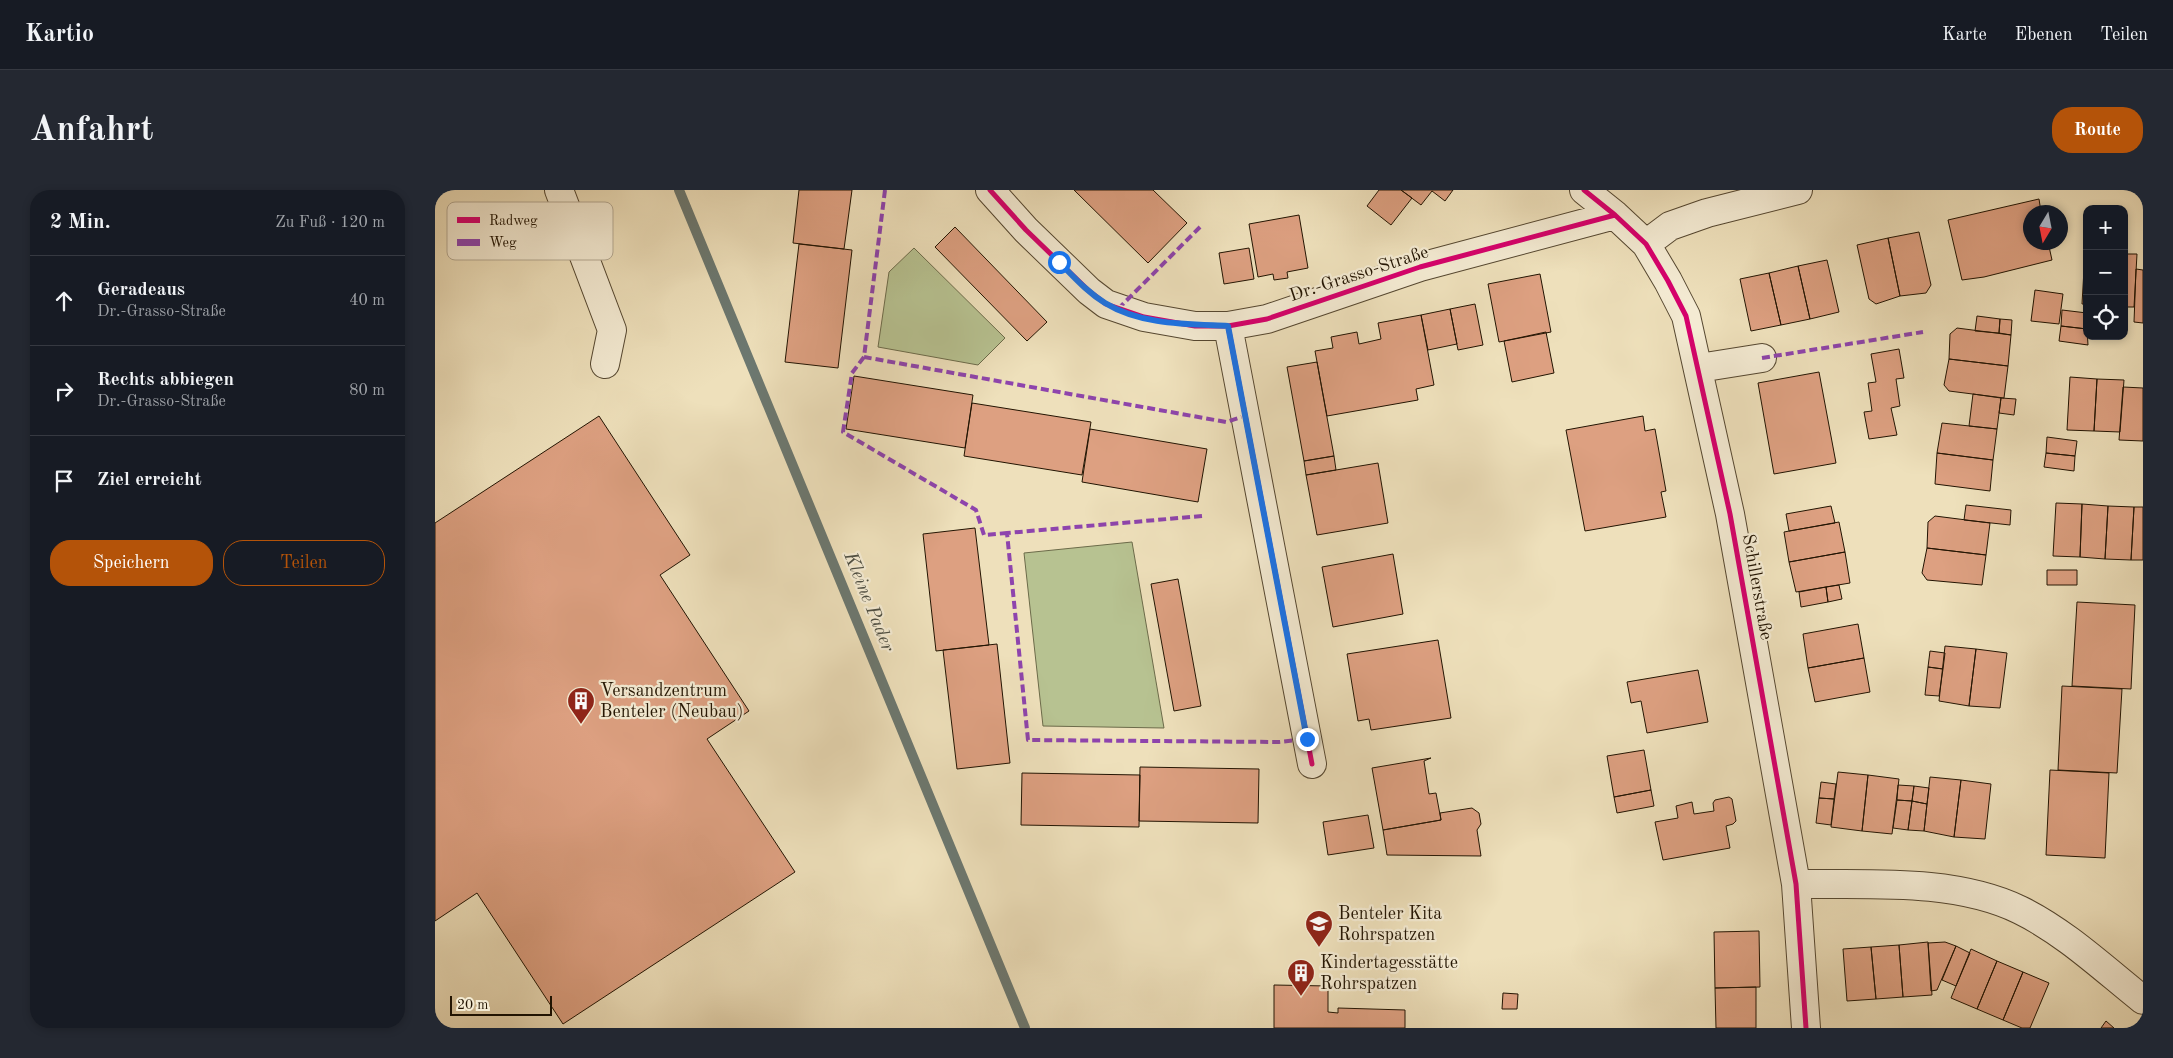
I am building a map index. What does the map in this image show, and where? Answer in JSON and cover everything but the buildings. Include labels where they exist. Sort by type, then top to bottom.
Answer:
[{"type":"street","points":[[559,190],[564,202]]},
{"type":"street","name":"Dr.-Grasso-Straße","points":[[990,190],[1026,230],[1089,291],[1106,304],[1167,322],[1195,326],[1228,326],[1267,319],[1420,267],[1615,215]]},
{"type":"street","name":"Schillerstraße","points":[[1584,190],[1615,215],[1646,244],[1686,316],[1730,514],[1796,884],[1806,1028]]},
{"type":"street","points":[[1646,244],[1670,226],[1707,213],[1798,190]]},
{"type":"street","points":[[586,260],[612,330],[605,364]]},
{"type":"street","points":[[1228,326],[1312,764]]},
{"type":"street","points":[[1699,368],[1762,358]]},
{"type":"street","points":[[1796,884],[1905,885],[1984,896],[2021,910],[2055,931],[2143,1000]]},
{"type":"green space","points":[[914,248],[1005,338],[978,365],[878,347],[889,272]]},
{"type":"green space","points":[[1132,542],[1164,728],[1043,726],[1024,553]]},
{"type":"waterway","name":"Kleine Pader","points":[[679,190],[1025,1028]]},
{"type":"marked path","points":[[885,190],[864,357],[1226,422],[1245,416]]},
{"type":"marked path","points":[[1118,309],[1201,226]]},
{"type":"marked path","points":[[1762,358],[1923,332]]},
{"type":"marked path","points":[[864,357],[852,373],[843,432],[976,510],[984,535],[1007,533]]},
{"type":"marked path","points":[[1202,516],[1007,533],[1028,740],[1279,742],[1307,739]]},
{"type":"cycle path","points":[[990,190],[1026,230],[1089,291],[1106,304],[1144,317],[1195,326],[1228,326],[1267,319],[1420,267],[1615,215]]},
{"type":"cycle path","points":[[1584,190],[1615,215],[1646,244],[1686,316],[1730,514],[1796,884],[1806,1028]]},
{"type":"cycle path","points":[[1228,326],[1312,764]]},
{"type":"place","name":"Versandzentrum Benteler (Neubau)","points":[[581,725]]},
{"type":"place","name":"Benteler Kita Rohrspatzen","points":[[1319,948]]},
{"type":"place","name":"Kindertagesstätte Rohrspatzen","points":[[1301,997]]},
{"type":"route","points":[[1059,262],[1089,291],[1106,304],[1123,311],[1167,322],[1195,326],[1228,326],[1307,739]]}]
